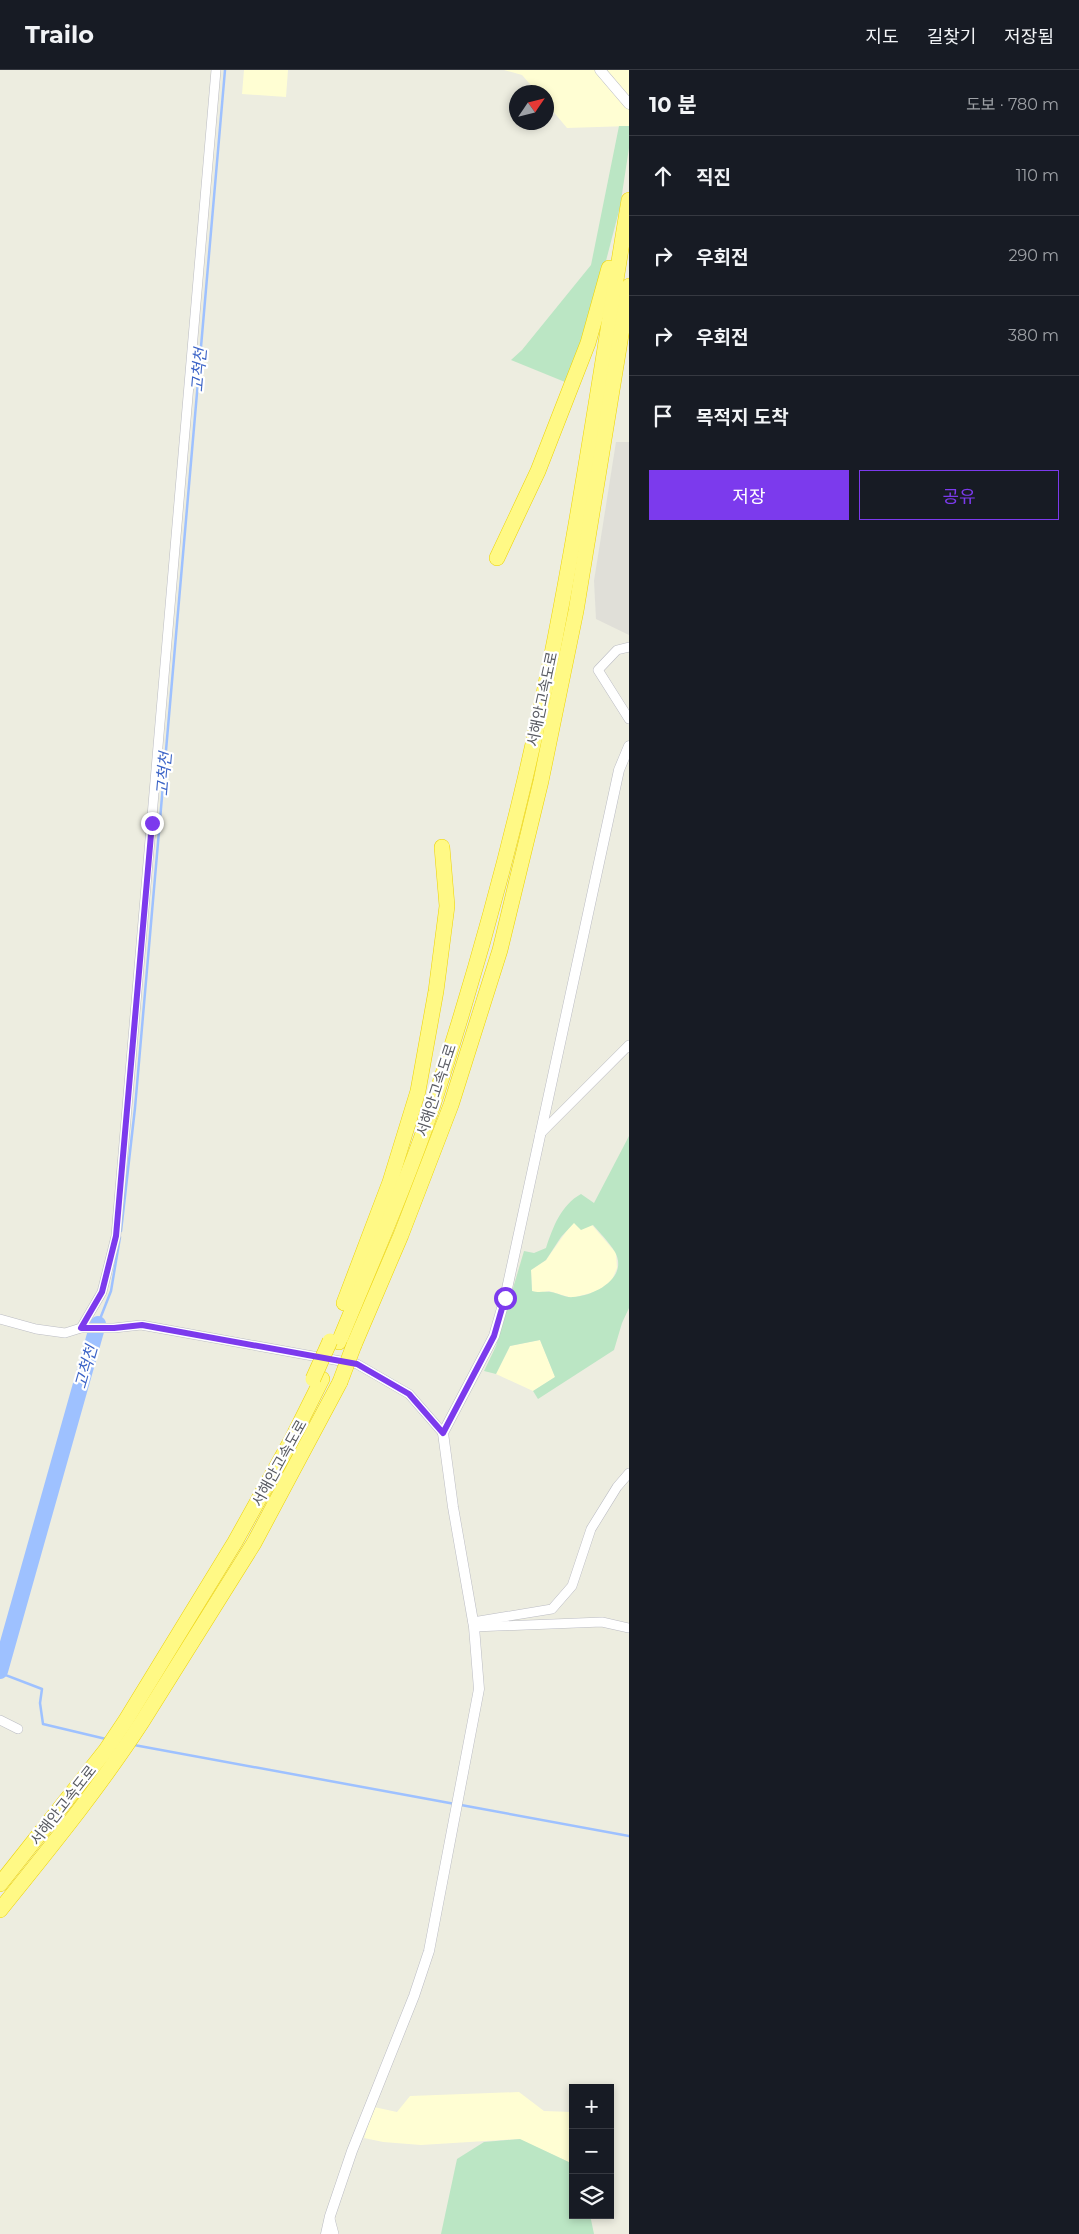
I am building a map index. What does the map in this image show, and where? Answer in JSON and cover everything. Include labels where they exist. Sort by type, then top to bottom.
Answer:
[{"type":"highway","points":[[497,558],[538,471],[588,343],[629,198]]},
{"type":"highway","name":"서해안고속도로","points":[[0,1884],[106,1750],[235,1542],[291,1441],[386,1229],[432,1106],[482,945],[525,779],[561,608],[629,198]]},
{"type":"highway","name":"서해안고속도로","points":[[0,1910],[123,1751],[254,1543],[340,1382],[401,1235],[451,1105],[500,950],[541,781],[576,611],[629,286]]},
{"type":"highway","points":[[335,1342],[390,1182],[418,1091],[436,991],[447,906],[442,847]]},
{"type":"street","points":[[84,1328],[102,1292],[116,1236],[216,70]]},
{"type":"street","points":[[600,70],[629,104]]},
{"type":"street","points":[[629,647],[617,650],[598,670],[629,719]]},
{"type":"street","points":[[443,1433],[494,1336],[505,1298],[619,770],[629,746]]},
{"type":"street","points":[[540,1134],[629,1045]]},
{"type":"street","points":[[0,1319],[36,1329],[64,1333],[84,1328],[114,1328],[142,1325],[357,1364],[409,1394],[443,1433],[453,1507],[474,1625],[478,1688],[430,1951],[352,2151],[330,2216],[326,2234]]},
{"type":"street","points":[[474,1625],[552,1609],[572,1586],[591,1529],[629,1473]]},
{"type":"street","points":[[474,1625],[602,1622],[629,1628]]},
{"type":"street","points":[[0,1720],[18,1729]]},
{"type":"street","points":[[330,2216],[334,2234]]},
{"type":"shaded area","points":[[244,70],[288,70],[286,97],[242,94]]},
{"type":"shaded area","points":[[504,70],[629,70],[629,126],[567,128],[554,112],[554,85],[531,85],[522,75]]},
{"type":"shaded area","points":[[619,126],[629,126],[629,148],[620,207],[589,326],[565,382],[511,360],[522,350],[591,265]]},
{"type":"shaded area","points":[[616,442],[629,442],[629,635],[596,619],[594,581]]},
{"type":"shaded area","points":[[629,1136],[629,1308],[622,1323],[614,1350],[538,1399],[533,1391],[555,1377],[540,1340],[510,1346],[496,1374],[484,1371],[496,1346],[524,1251],[534,1253],[546,1248],[563,1210],[581,1194],[594,1203]],"holes":[[[574,1223],[581,1230],[593,1225],[613,1248],[618,1261],[617,1270],[613,1277],[599,1289],[581,1296],[570,1297],[551,1292],[532,1291],[531,1270],[546,1260],[561,1237]]]},
{"type":"shaded area","points":[[573,1222],[592,1225],[616,1253],[617,1268],[612,1280],[598,1291],[572,1298],[549,1291],[538,1293],[532,1291],[531,1270],[546,1260]]},
{"type":"shaded area","points":[[540,1340],[555,1377],[533,1391],[496,1374],[510,1346]]},
{"type":"shaded area","points":[[519,2092],[544,2111],[569,2112],[569,2162],[519,2139],[421,2145],[383,2142],[364,2138],[374,2107],[397,2112],[410,2096]]},
{"type":"shaded area","points":[[520,2139],[569,2162],[569,2219],[591,2219],[594,2234],[441,2234],[457,2159],[484,2142]]},
{"type":"waterway","name":"고척천","points":[[121,1231],[135,1108],[225,70]]},
{"type":"waterway","name":"고척천","points":[[98,1324],[111,1291],[120,1237]]},
{"type":"waterway","name":"고척천","points":[[0,1671],[98,1324]]},
{"type":"waterway","points":[[0,1673],[42,1689],[40,1703],[43,1724],[106,1739]]},
{"type":"waterway","points":[[134,1745],[455,1804]]},
{"type":"waterway","points":[[461,1805],[629,1836]]},
{"type":"route","points":[[152,823],[116,1236],[102,1292],[81,1328],[114,1328],[142,1325],[295,1351],[357,1364],[409,1394],[443,1433],[494,1336],[505,1298]]}]
